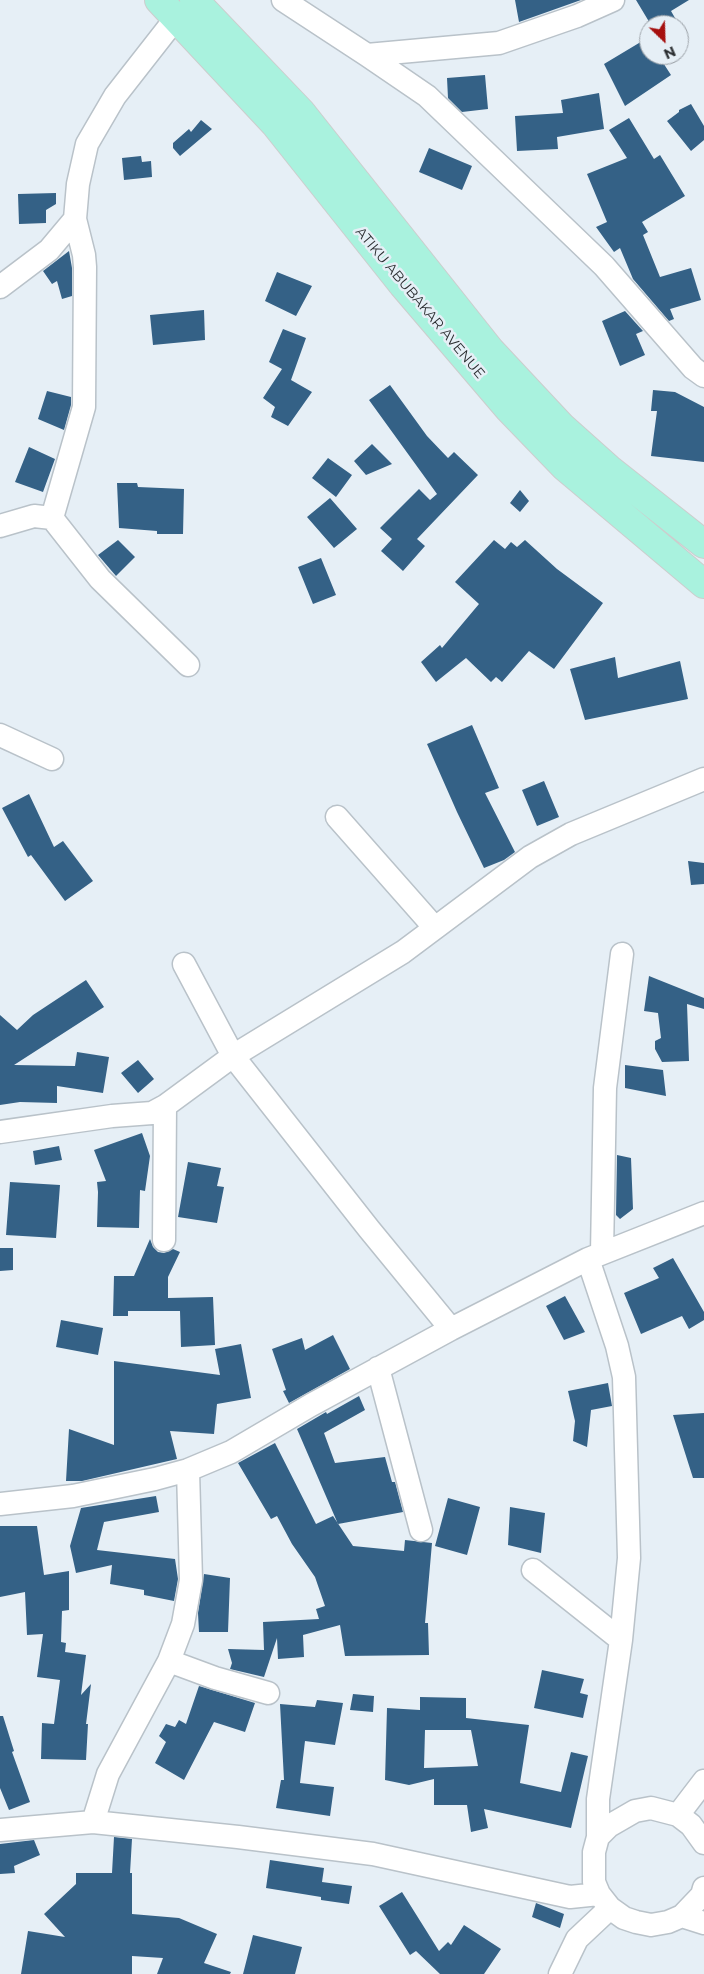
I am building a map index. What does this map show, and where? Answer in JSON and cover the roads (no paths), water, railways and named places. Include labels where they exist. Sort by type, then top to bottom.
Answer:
[{"type":"main road","name":"ATIKU ABUBAKAR AVENUE","points":[[189,6],[301,112],[490,350],[556,420],[609,469],[704,544]]},
{"type":"main road","name":"ATIKU ABUBAKAR AVENUE","points":[[189,6],[275,124],[403,285],[508,408],[565,467],[704,584]]},
{"type":"street","points":[[283,0],[427,96],[604,266],[693,368],[704,376]]},
{"type":"street","points":[[367,55],[498,42],[578,16],[613,0]]},
{"type":"street","points":[[52,518],[84,407],[85,267],[75,219],[78,184],[88,144],[115,96],[189,6]]},
{"type":"street","points":[[0,286],[50,250],[75,219]]},
{"type":"street","points":[[0,526],[34,516],[52,518],[100,579],[188,665]]},
{"type":"street","points":[[0,735],[52,759]]},
{"type":"street","points":[[0,1132],[112,1116],[152,1113],[165,1106],[233,1056],[403,952],[538,852],[571,834],[704,779]]},
{"type":"street","points":[[338,817],[435,928]]},
{"type":"street","points":[[622,954],[605,1088],[595,1256],[624,1377],[629,1558],[621,1640],[598,1799],[598,1837],[594,1852],[594,1882],[604,1901],[624,1918],[651,1924],[668,1922],[682,1916],[702,1895],[704,1888]]},
{"type":"street","points":[[184,964],[233,1056],[369,1229],[451,1329]]},
{"type":"street","points":[[164,1240],[165,1106]]},
{"type":"street","points":[[0,1504],[73,1496],[155,1479],[188,1470],[231,1452],[378,1368],[595,1256],[704,1213]]},
{"type":"street","points":[[378,1368],[421,1530]]},
{"type":"street","points":[[93,1822],[108,1774],[169,1661],[183,1624],[191,1580],[188,1470]]},
{"type":"street","points":[[533,1570],[621,1640]]},
{"type":"street","points":[[169,1661],[216,1678],[268,1693]]},
{"type":"street","points":[[678,1815],[704,1781]]},
{"type":"street","points":[[598,1837],[609,1826],[635,1811],[651,1808],[678,1815],[691,1825],[702,1837],[704,1843]]},
{"type":"street","points":[[0,1830],[93,1822],[238,1837],[373,1854],[570,1896],[604,1901]]},
{"type":"street","points":[[560,1974],[578,1939],[604,1901]]},
{"type":"street","points":[[682,1916],[704,1923]]}]
